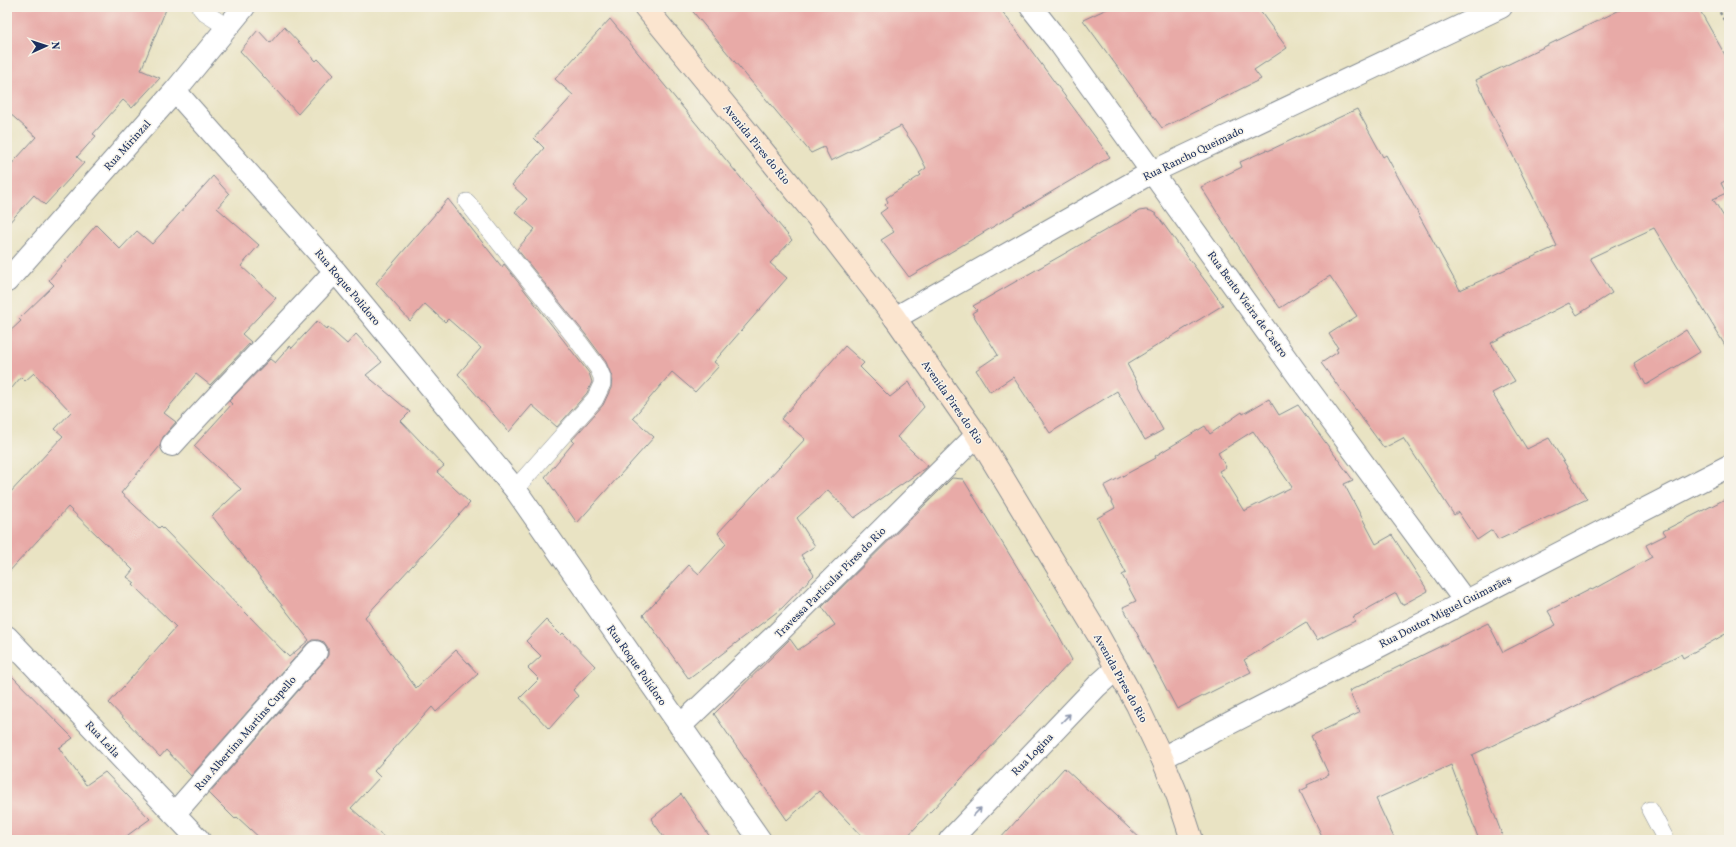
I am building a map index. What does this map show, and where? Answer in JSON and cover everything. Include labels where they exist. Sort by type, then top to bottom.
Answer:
[{"type":"main road","name":"Avenida Pires do Rio","points":[[645,7],[817,217],[895,318],[977,435],[1097,633],[1137,705],[1162,758],[1178,797],[1192,840]]},
{"type":"street","name":"Rua Mirinzal","points":[[7,281],[175,91],[244,7]]},
{"type":"street","name":"Rua Bento Vieira de Castro","points":[[1031,7],[1061,45],[1297,374],[1465,601]]},
{"type":"street","name":"Rua Rancho Queimado","points":[[895,318],[1152,172],[1501,7]]},
{"type":"street","name":"Rua Roque Polidoro","points":[[175,91],[335,271],[514,489],[760,840]]},
{"type":"street","points":[[172,445],[335,271]]},
{"type":"street","name":"Travessa Particular Pires do Rio","points":[[680,726],[781,630],[977,435]]},
{"type":"street","name":"Rua Doutor Miguel Guimarães","points":[[1162,758],[1729,466]]},
{"type":"street","name":"Rua Leila","points":[[7,637],[199,840]]},
{"type":"street","name":"Rua Albertina Martins Cupello","points":[[174,814],[316,652]]},
{"type":"street","name":"Rua Logina","points":[[950,840],[1097,686],[1116,669]]},
{"type":"lane","points":[[200,7],[205,13],[227,27]]},
{"type":"lane","points":[[467,202],[578,341],[598,368],[602,378],[600,391],[595,399],[514,489]]},
{"type":"lane","points":[[1650,810],[1666,840]]},
{"type":"path","points":[[1718,7],[1729,29]]},
{"type":"building","points":[[7,7],[167,7],[141,70],[160,78],[132,108],[123,100],[93,134],[96,136],[77,157],[84,163],[45,205],[34,195],[7,225],[7,169],[36,137],[7,111]]},
{"type":"building","points":[[689,7],[999,7],[1110,157],[909,277],[881,240],[894,232],[880,213],[887,208],[885,205],[888,202],[886,198],[921,175],[919,173],[926,168],[916,148],[901,126],[831,161],[824,147],[811,153]]},
{"type":"building","points":[[1111,7],[1257,7],[1287,48],[1254,70],[1261,79],[1162,128],[1083,20]]},
{"type":"building","points":[[1626,7],[1698,7],[1729,62],[1729,179],[1721,183],[1726,193],[1713,199],[1729,225],[1729,352],[1654,228],[1590,258],[1612,293],[1577,315],[1569,303],[1491,343],[1515,381],[1492,393],[1527,449],[1549,438],[1587,499],[1498,540],[1492,530],[1477,540],[1458,512],[1454,515],[1403,438],[1384,448],[1321,363],[1338,352],[1336,349],[1338,348],[1329,334],[1357,316],[1330,276],[1280,308],[1256,274],[1201,187],[1242,167],[1240,162],[1267,150],[1268,151],[1357,109],[1383,157],[1386,155],[1460,290],[1557,246],[1476,80]]},
{"type":"building","points":[[610,19],[792,240],[770,263],[787,278],[714,362],[719,366],[695,392],[672,372],[633,418],[654,437],[577,523],[545,477],[574,442],[572,440],[603,405],[611,388],[612,377],[606,362],[586,335],[517,249],[535,229],[515,212],[527,199],[512,185],[544,148],[534,138],[573,95],[555,79]]},
{"type":"building","points":[[284,27],[316,61],[318,59],[333,75],[298,114],[240,51],[258,30],[270,43]]},
{"type":"building","points":[[213,176],[229,194],[217,208],[259,245],[241,266],[276,298],[242,334],[251,342],[210,385],[196,374],[164,413],[176,422],[163,437],[160,446],[121,493],[159,528],[161,526],[289,657],[309,640],[212,516],[241,489],[194,446],[232,404],[229,401],[270,359],[275,363],[290,346],[292,348],[317,321],[327,330],[328,327],[347,344],[356,334],[382,362],[366,375],[410,412],[401,421],[444,466],[437,472],[470,503],[365,617],[416,688],[456,650],[478,674],[436,712],[432,707],[374,771],[380,777],[351,808],[387,840],[262,840],[237,817],[235,819],[209,793],[325,660],[328,655],[328,648],[324,642],[312,640],[307,644],[191,776],[166,750],[160,757],[109,703],[176,627],[133,585],[135,583],[127,577],[133,570],[68,507],[7,574],[7,496],[63,436],[55,429],[71,412],[34,373],[25,381],[21,377],[7,394],[7,334],[21,321],[19,319],[54,285],[49,280],[96,225],[120,249],[137,231],[152,244]]},
{"type":"building","points":[[448,199],[502,267],[504,264],[589,373],[592,382],[587,393],[557,427],[532,405],[509,432],[458,374],[481,348],[448,319],[445,322],[425,304],[410,321],[376,283]]},
{"type":"building","points":[[1146,210],[1156,214],[1223,305],[1127,364],[1163,430],[1145,440],[1117,391],[1050,433],[1013,377],[990,392],[976,370],[998,355],[972,313],[977,310],[973,306],[1139,211]]},
{"type":"building","points":[[1686,330],[1700,352],[1646,385],[1634,363]]},
{"type":"building","points":[[845,346],[864,363],[860,367],[890,397],[909,382],[924,407],[897,437],[928,466],[854,518],[828,490],[797,518],[815,546],[801,555],[814,575],[782,608],[689,679],[643,615],[689,565],[699,574],[726,544],[718,533],[805,439],[781,419]]},
{"type":"building","points":[[1269,399],[1279,415],[1298,405],[1353,480],[1344,484],[1376,544],[1392,535],[1428,591],[1402,605],[1396,593],[1353,617],[1355,621],[1317,640],[1306,622],[1244,660],[1251,672],[1177,709],[1123,607],[1136,601],[1122,575],[1126,573],[1097,518],[1115,508],[1104,486],[1156,458],[1155,456],[1205,426],[1210,434],[1242,412],[1243,414]],"holes":[[[1253,431],[1292,487],[1244,511],[1219,471],[1226,467],[1218,453]]]},
{"type":"building","points":[[952,478],[963,479],[1056,630],[1072,660],[904,840],[865,840],[819,791],[787,820],[714,714],[790,639],[798,650],[835,625],[822,607]]},
{"type":"building","points":[[1729,497],[1729,632],[1683,658],[1681,654],[1472,755],[1504,840],[1479,840],[1451,765],[1376,799],[1395,840],[1324,840],[1300,791],[1308,787],[1307,785],[1329,775],[1311,736],[1359,713],[1349,691],[1488,623],[1503,652],[1556,625],[1548,611],[1591,589],[1592,590],[1652,557],[1646,545],[1666,535],[1663,531]]},
{"type":"building","points":[[546,620],[561,635],[563,633],[595,666],[573,690],[578,696],[549,729],[520,698],[539,679],[528,668],[541,656],[526,641]]},
{"type":"building","points":[[7,671],[73,738],[59,748],[86,785],[105,772],[150,819],[121,840],[7,840]]},
{"type":"building","points":[[1064,768],[1142,840],[999,840]]},
{"type":"building","points":[[681,794],[712,840],[666,840],[651,819]]}]
